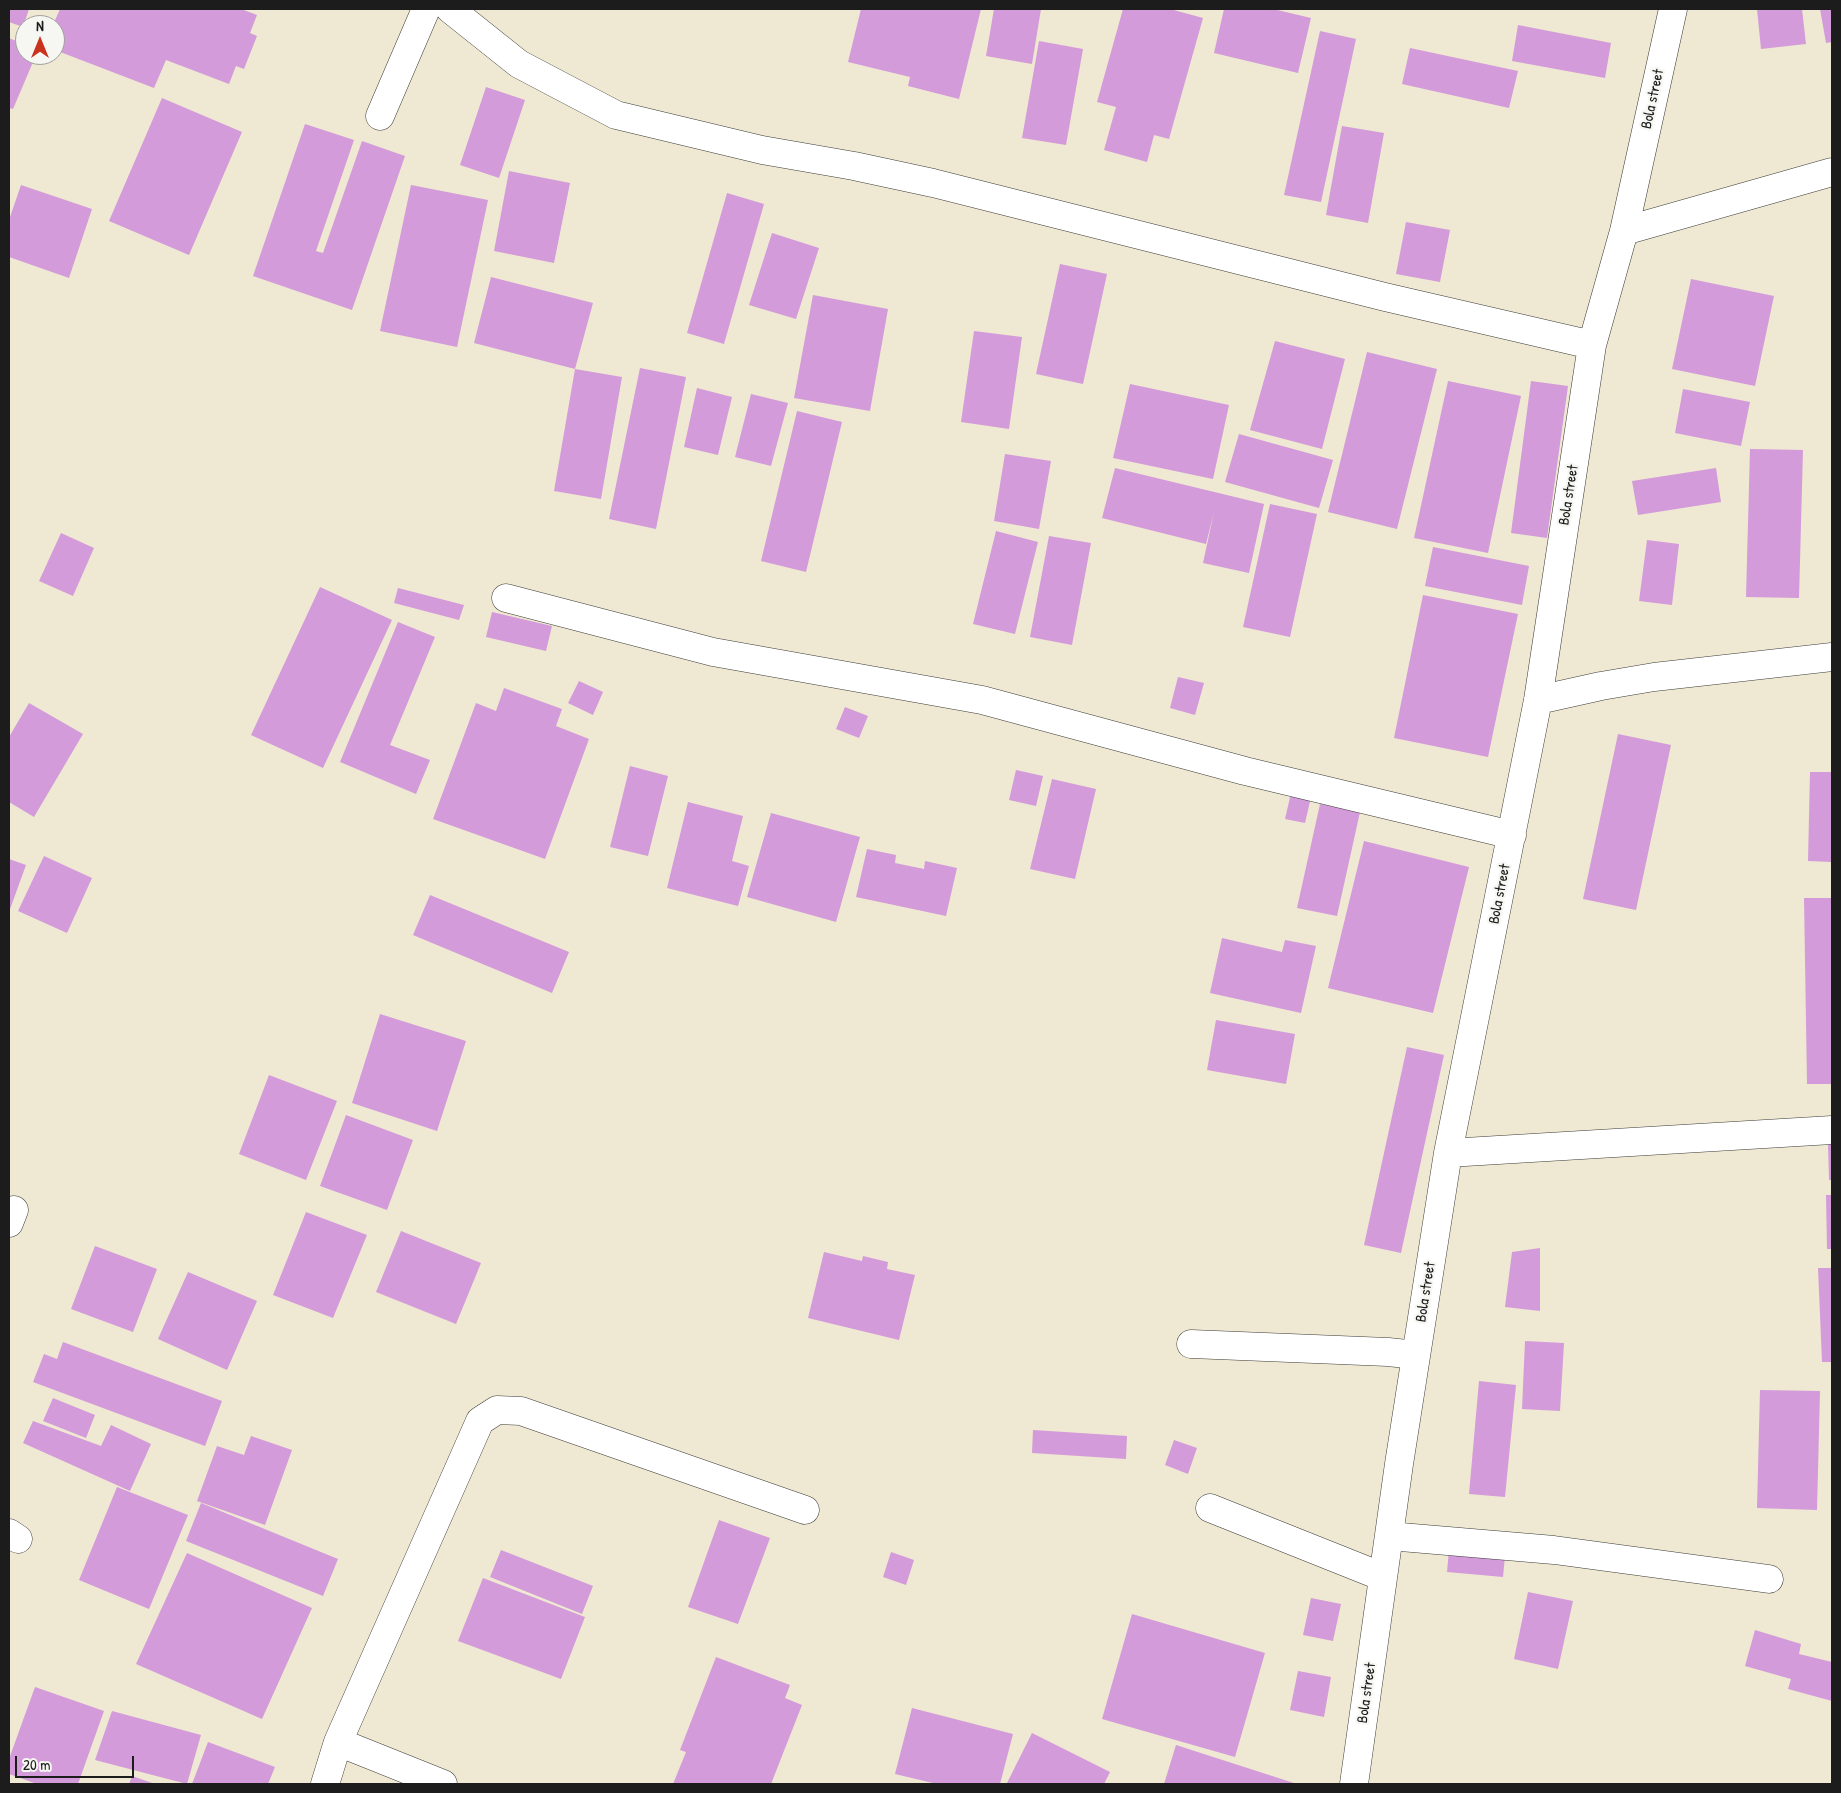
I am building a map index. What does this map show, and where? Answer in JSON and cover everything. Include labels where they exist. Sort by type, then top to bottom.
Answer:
[{"type":"street","points":[[380,116],[426,9]]},
{"type":"street","points":[[450,9],[519,64],[616,115],[762,150],[854,166],[933,183],[1385,297],[1592,345]]},
{"type":"street","name":"Bola street","points":[[1354,1784],[1416,1354],[1448,1153],[1538,700],[1592,345],[1624,231],[1672,9]]},
{"type":"street","points":[[1624,231],[1832,172]]},
{"type":"street","points":[[506,598],[713,652],[982,700],[1245,771],[1512,835]]},
{"type":"street","points":[[1538,700],[1654,677],[1832,657]]},
{"type":"street","points":[[1448,1153],[1832,1130]]},
{"type":"street","points":[[1191,1344],[1416,1354]]},
{"type":"street","points":[[324,1784],[338,1742],[480,1421],[497,1410],[521,1412],[805,1510]]},
{"type":"street","points":[[1210,1508],[1383,1577]]},
{"type":"street","points":[[1389,1536],[1554,1550],[1769,1578]]},
{"type":"street","points":[[338,1742],[443,1784]]},
{"type":"building","points":[[9,9],[29,9],[27,15],[15,15],[15,24],[9,22]]},
{"type":"building","points":[[60,9],[241,9],[257,15],[250,33],[257,36],[244,69],[236,66],[229,84],[166,60],[154,88],[65,54],[65,15],[57,15]]},
{"type":"building","points":[[861,9],[981,9],[959,99],[908,86],[910,77],[848,62]]},
{"type":"building","points":[[994,9],[1041,9],[1032,64],[986,56]]},
{"type":"building","points":[[1123,9],[1170,9],[1203,18],[1169,139],[1154,135],[1147,162],[1104,150],[1116,107],[1097,102]]},
{"type":"building","points":[[1224,9],[1273,9],[1311,18],[1298,73],[1214,53]]},
{"type":"building","points":[[1757,9],[1802,9],[1806,44],[1761,49]]},
{"type":"building","points":[[1820,9],[1832,9],[1832,42],[1826,43]]},
{"type":"building","points":[[1518,25],[1611,43],[1605,78],[1512,61]]},
{"type":"building","points":[[1320,31],[1356,39],[1321,202],[1284,195]]},
{"type":"building","points":[[9,38],[15,41],[15,65],[32,65],[13,109],[9,108]]},
{"type":"building","points":[[1039,41],[1083,49],[1066,145],[1022,138]]},
{"type":"building","points":[[1410,48],[1518,71],[1509,108],[1402,84]]},
{"type":"building","points":[[486,87],[525,100],[499,178],[460,165]]},
{"type":"building","points":[[162,98],[242,132],[189,255],[109,221]]},
{"type":"building","points":[[305,124],[354,140],[316,251],[323,253],[362,141],[405,156],[352,310],[253,276]]},
{"type":"building","points":[[1342,126],[1384,133],[1368,223],[1326,215]]},
{"type":"building","points":[[509,171],[570,183],[554,263],[494,251]]},
{"type":"building","points":[[21,185],[92,209],[69,278],[9,257],[9,220]]},
{"type":"building","points":[[411,185],[488,200],[457,347],[380,331]]},
{"type":"building","points":[[727,193],[764,204],[724,344],[687,333]]},
{"type":"building","points":[[1406,222],[1450,230],[1440,282],[1396,274]]},
{"type":"building","points":[[772,233],[819,248],[796,319],[749,305]]},
{"type":"building","points":[[1060,264],[1107,274],[1083,384],[1036,374]]},
{"type":"building","points":[[491,277],[593,303],[575,369],[474,343]]},
{"type":"building","points":[[1691,279],[1774,296],[1755,386],[1672,369]]},
{"type":"building","points":[[813,295],[888,309],[870,411],[794,398]]},
{"type":"building","points":[[974,331],[1022,337],[1009,429],[961,422]]},
{"type":"building","points":[[1275,341],[1345,359],[1322,449],[1250,430]]},
{"type":"building","points":[[1367,352],[1437,369],[1397,529],[1328,512]]},
{"type":"building","points":[[640,368],[686,377],[656,529],[609,519]]},
{"type":"building","points":[[575,369],[622,377],[601,499],[554,491]]},
{"type":"building","points":[[1448,381],[1521,396],[1488,553],[1414,538]]},
{"type":"building","points":[[1531,381],[1568,386],[1547,538],[1511,533]]},
{"type":"building","points":[[1130,384],[1229,405],[1213,479],[1113,458]]},
{"type":"building","points":[[697,388],[732,397],[718,455],[684,447]]},
{"type":"building","points":[[1683,389],[1750,402],[1741,446],[1675,433]]},
{"type":"building","points":[[751,394],[788,403],[771,466],[735,457]]},
{"type":"building","points":[[797,411],[842,422],[806,572],[761,561]]},
{"type":"building","points":[[1239,434],[1333,460],[1319,508],[1225,482]]},
{"type":"building","points":[[1750,449],[1803,450],[1799,598],[1746,597]]},
{"type":"building","points":[[1005,454],[1051,461],[1039,529],[994,521]]},
{"type":"building","points":[[1115,468],[1264,504],[1249,573],[1203,563],[1214,512],[1206,544],[1102,518]]},
{"type":"building","points":[[1716,468],[1721,502],[1638,515],[1632,481]]},
{"type":"building","points":[[1270,504],[1317,514],[1290,637],[1243,627]]},
{"type":"building","points":[[996,531],[1038,542],[1015,634],[973,624]]},
{"type":"building","points":[[61,533],[94,548],[73,596],[39,581]]},
{"type":"building","points":[[1049,536],[1091,543],[1072,645],[1030,637]]},
{"type":"building","points":[[1647,540],[1679,544],[1672,605],[1639,601]]},
{"type":"building","points":[[1433,547],[1529,566],[1522,605],[1425,586]]},
{"type":"building","points":[[320,587],[392,620],[323,768],[251,735]]},
{"type":"building","points":[[398,588],[464,605],[459,620],[394,603]]},
{"type":"building","points":[[1423,595],[1518,614],[1488,757],[1394,738]]},
{"type":"building","points":[[492,612],[552,626],[546,651],[486,637]]},
{"type":"building","points":[[398,622],[435,637],[390,745],[430,760],[416,794],[340,762]]},
{"type":"building","points":[[1178,677],[1204,683],[1195,715],[1170,708]]},
{"type":"building","points":[[579,681],[603,692],[593,715],[568,703]]},
{"type":"building","points":[[504,688],[562,709],[556,726],[589,739],[545,859],[433,819],[476,703],[496,711]]},
{"type":"building","points":[[29,703],[83,734],[34,817],[9,802],[9,737]]},
{"type":"building","points":[[845,707],[868,716],[859,738],[836,729]]},
{"type":"building","points":[[1618,734],[1671,745],[1636,910],[1583,899]]},
{"type":"building","points":[[630,766],[668,776],[648,856],[610,847]]},
{"type":"building","points":[[1016,770],[1043,776],[1036,806],[1009,800]]},
{"type":"building","points":[[1810,772],[1832,772],[1832,862],[1808,861]]},
{"type":"building","points":[[1052,779],[1096,789],[1075,879],[1030,869]]},
{"type":"building","points":[[1291,793],[1311,797],[1305,823],[1285,819]]},
{"type":"building","points":[[688,802],[743,816],[732,861],[749,866],[738,906],[667,888]]},
{"type":"building","points":[[1320,804],[1360,812],[1337,916],[1297,908]]},
{"type":"building","points":[[771,813],[860,837],[836,922],[747,897]]},
{"type":"building","points":[[1364,841],[1469,867],[1433,1013],[1328,988]]},
{"type":"building","points":[[867,849],[896,855],[895,863],[924,869],[925,861],[957,868],[946,916],[856,897]]},
{"type":"building","points":[[44,856],[92,878],[67,933],[18,911]]},
{"type":"building","points":[[9,859],[26,865],[9,912]]},
{"type":"building","points":[[430,895],[569,952],[552,993],[413,935]]},
{"type":"building","points":[[1804,898],[1832,898],[1832,1084],[1807,1084]]},
{"type":"building","points":[[1222,938],[1282,952],[1285,940],[1316,946],[1301,1013],[1210,993]]},
{"type":"building","points":[[380,1014],[466,1041],[437,1131],[352,1103]]},
{"type":"building","points":[[1216,1020],[1295,1034],[1286,1084],[1207,1070]]},
{"type":"building","points":[[1407,1047],[1444,1055],[1401,1253],[1364,1245]]},
{"type":"building","points":[[269,1075],[337,1101],[306,1180],[239,1154]]},
{"type":"building","points":[[346,1115],[413,1140],[387,1210],[320,1186]]},
{"type":"building","points":[[1828,1144],[1832,1144],[1832,1180],[1829,1180]]},
{"type":"building","points":[[1826,1195],[1832,1195],[1832,1249],[1827,1249]]},
{"type":"building","points":[[306,1212],[367,1235],[333,1318],[273,1295]]},
{"type":"building","points":[[401,1231],[481,1263],[456,1324],[376,1292]]},
{"type":"building","points":[[95,1246],[157,1269],[133,1332],[71,1309]]},
{"type":"building","points":[[1540,1248],[1540,1311],[1505,1307],[1512,1252]]},
{"type":"building","points":[[824,1252],[862,1261],[863,1256],[888,1262],[887,1269],[915,1275],[899,1340],[808,1318]]},
{"type":"building","points":[[1818,1268],[1832,1268],[1832,1362],[1822,1362]]},
{"type":"building","points":[[188,1272],[257,1301],[227,1370],[158,1339]]},
{"type":"building","points":[[1525,1341],[1564,1343],[1560,1411],[1522,1409]]},
{"type":"building","points":[[63,1342],[222,1401],[205,1446],[33,1382],[44,1354],[57,1359]]},
{"type":"building","points":[[1479,1381],[1516,1385],[1505,1497],[1469,1494]]},
{"type":"building","points":[[1760,1390],[1820,1391],[1817,1510],[1757,1508]]},
{"type":"building","points":[[53,1398],[95,1415],[86,1438],[43,1421]]},
{"type":"building","points":[[33,1421],[101,1446],[111,1425],[151,1444],[130,1491],[23,1443]]},
{"type":"building","points":[[1033,1430],[1127,1436],[1126,1459],[1032,1453]]},
{"type":"building","points":[[251,1436],[292,1450],[265,1525],[197,1501],[217,1446],[244,1455]]},
{"type":"building","points":[[1174,1440],[1197,1448],[1188,1474],[1165,1465]]},
{"type":"building","points":[[117,1487],[188,1515],[149,1609],[79,1580]]},
{"type":"building","points":[[201,1503],[338,1559],[323,1596],[186,1541]]},
{"type":"building","points":[[719,1520],[770,1538],[738,1624],[688,1607]]},
{"type":"building","points":[[501,1550],[593,1586],[582,1614],[490,1577]]},
{"type":"building","points":[[1449,1550],[1505,1556],[1503,1577],[1447,1572]]},
{"type":"building","points":[[891,1552],[914,1560],[906,1585],[883,1577]]},
{"type":"building","points":[[187,1553],[312,1608],[262,1719],[136,1664]]},
{"type":"building","points":[[483,1578],[585,1617],[561,1679],[458,1641]]},
{"type":"building","points":[[1528,1592],[1573,1601],[1558,1669],[1514,1659]]},
{"type":"building","points":[[1311,1598],[1341,1604],[1333,1641],[1303,1635]]},
{"type":"building","points":[[1132,1614],[1265,1653],[1235,1757],[1102,1719]]},
{"type":"building","points":[[1755,1630],[1801,1644],[1799,1654],[1832,1662],[1832,1701],[1788,1689],[1791,1679],[1745,1666]]},
{"type":"building","points":[[716,1657],[790,1685],[785,1698],[802,1705],[771,1784],[673,1784],[686,1752],[680,1750]]},
{"type":"building","points":[[1298,1671],[1331,1677],[1324,1717],[1290,1710]]},
{"type":"building","points":[[35,1687],[104,1711],[78,1784],[37,1784],[9,1774],[9,1759]]},
{"type":"building","points":[[912,1708],[1013,1734],[1000,1784],[937,1784],[895,1774]]},
{"type":"building","points":[[112,1711],[201,1735],[187,1784],[95,1760]]},
{"type":"building","points":[[1032,1733],[1110,1772],[1104,1784],[1007,1783]]},
{"type":"building","points":[[208,1742],[275,1767],[268,1784],[192,1784]]},
{"type":"building","points":[[1176,1745],[1297,1784],[1164,1784]]},
{"type":"building","points":[[132,1776],[155,1784],[129,1784]]}]
